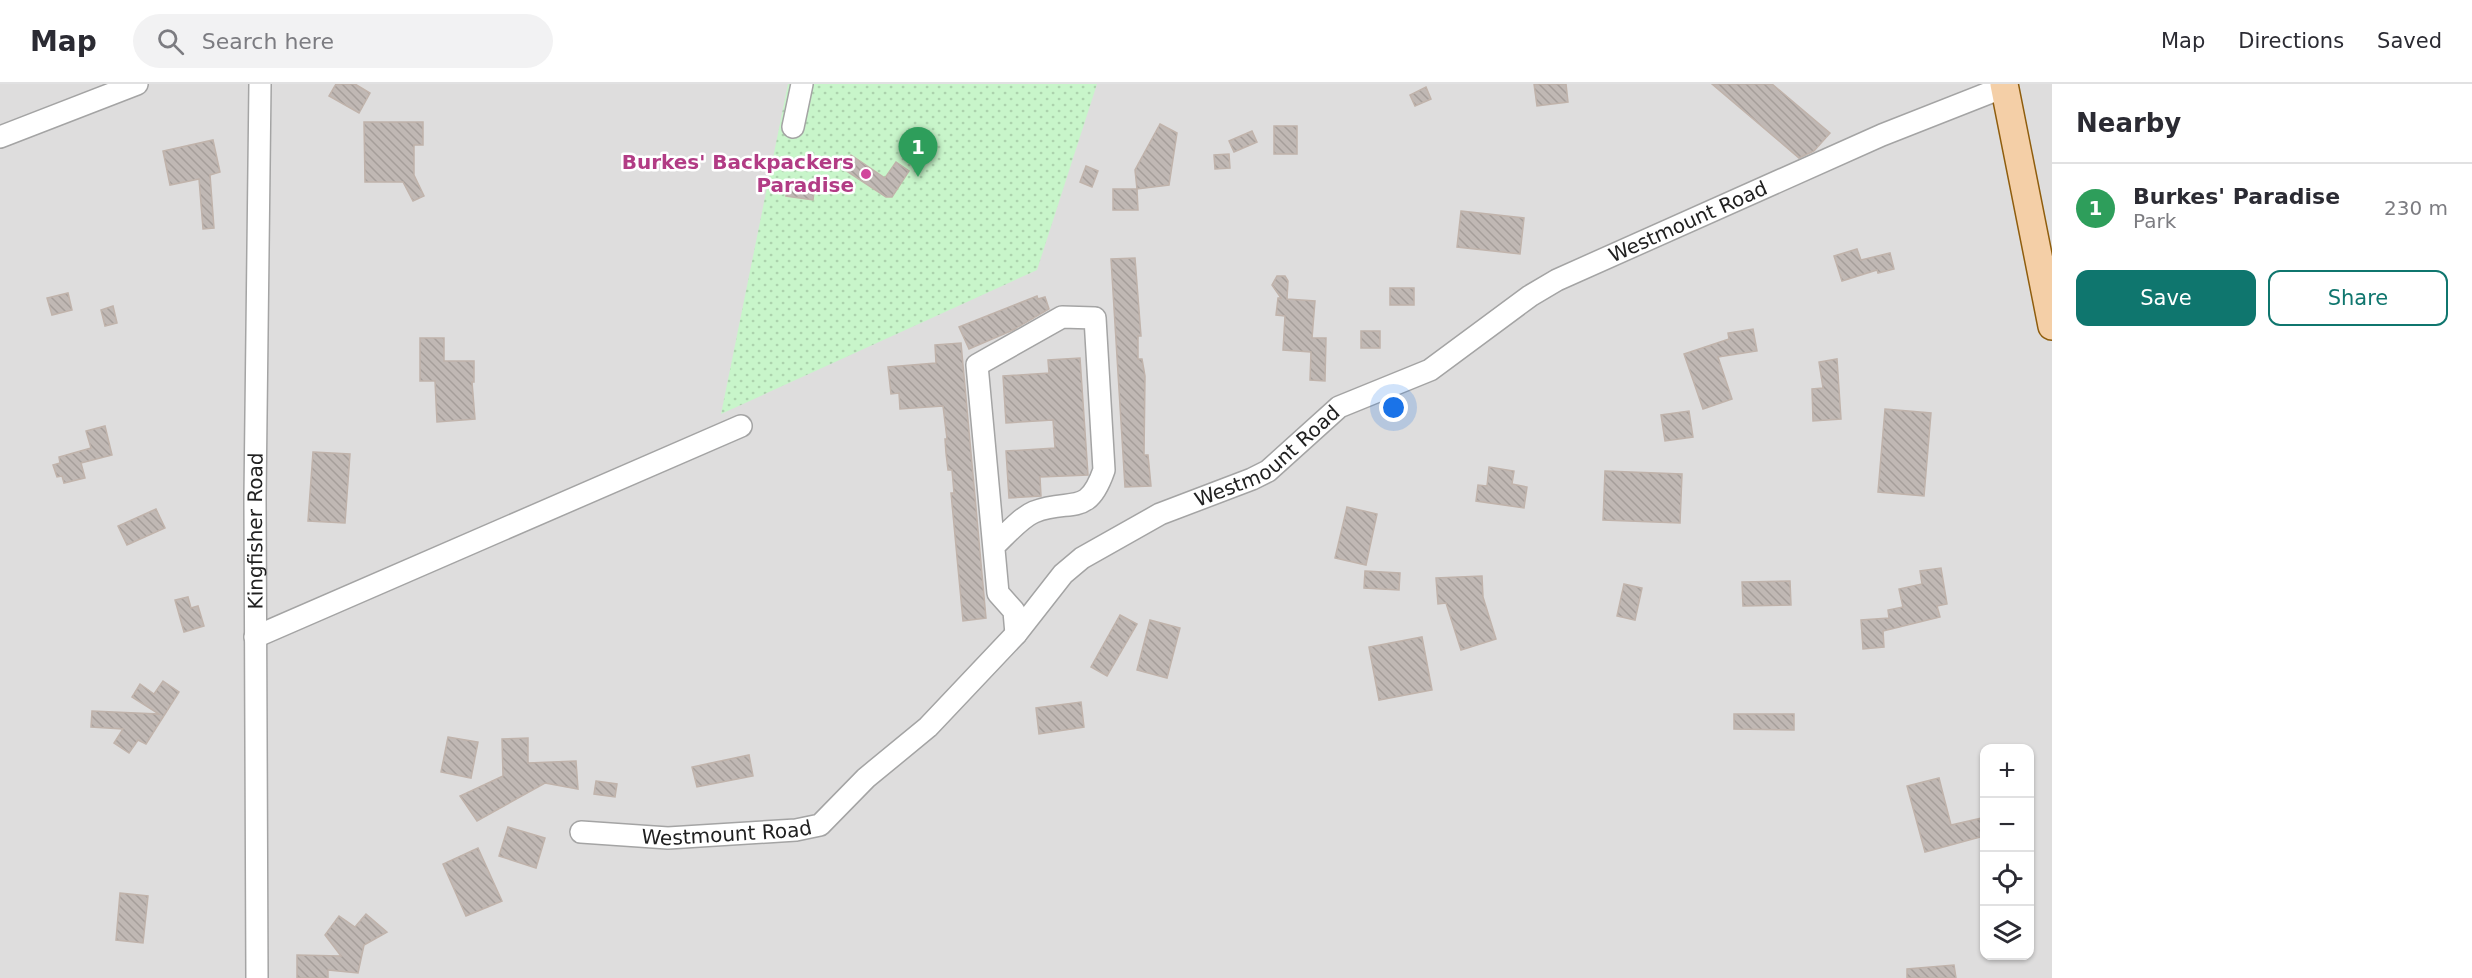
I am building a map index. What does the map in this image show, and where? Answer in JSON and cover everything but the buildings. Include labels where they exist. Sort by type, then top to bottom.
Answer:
[{"type":"main road","points":[[2004,86],[2052,326]]},
{"type":"street","points":[[0,137],[137,84]]},
{"type":"street","name":"Kingfisher Road","points":[[257,978],[255,638],[260,84]]},
{"type":"street","points":[[793,127],[801,84]]},
{"type":"street","name":"Westmount Road","points":[[581,832],[668,838],[796,830],[820,825],[866,778],[928,727],[1016,634],[1063,574],[1089,553],[1160,514],[1268,471],[1339,407],[1355,399],[1403,383],[1430,370],[1530,296],[1557,280],[1882,135],[2004,86]]},
{"type":"street","points":[[994,546],[1033,513],[1085,503],[1098,489],[1104,470],[1095,318],[1062,317],[976,365],[998,593],[1014,611],[1016,634]]},
{"type":"street","points":[[255,638],[741,426]]},
{"type":"shaded area","points":[[0,84],[2052,84],[2052,978],[0,978]]},
{"type":"green space","points":[[788,84],[1097,84],[1037,270],[721,414]]},
{"type":"place","name":"Burkes' Backpackers Paradise","points":[[866,174]]},
{"type":"place","name":"Burkes' Paradise","points":[[918,177]]}]
